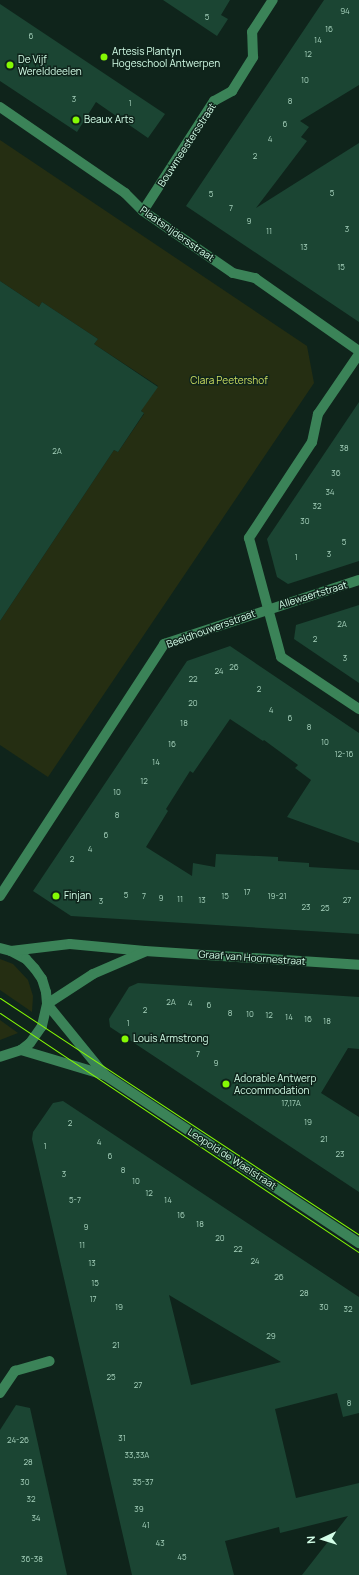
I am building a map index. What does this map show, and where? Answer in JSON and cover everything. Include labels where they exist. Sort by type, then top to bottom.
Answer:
[{"type":"street","name":"Bouwmeestersstraat","points":[[143,211],[214,101],[232,91],[253,57],[252,32],[273,0]]},
{"type":"street","name":"Plaatsnijdersstraat","points":[[0,107],[125,193],[143,211],[233,273],[255,278],[359,352]]},
{"type":"street","name":"Beeldhouwersstraat","points":[[0,896],[164,644],[268,609],[249,538],[312,442],[318,414],[359,352]]},
{"type":"street","name":"Allewaertstraat","points":[[268,609],[359,580]]},
{"type":"street","points":[[268,609],[281,657],[359,709]]},
{"type":"street","name":"Graaf van Hoornestraat","points":[[11,951],[70,944],[145,951],[359,965]]},
{"type":"street","points":[[0,948],[11,951],[26,959],[35,968],[42,979],[46,992],[47,1004],[42,1026],[30,1043],[21,1050],[0,1057]]},
{"type":"street","name":"Graaf van Hoornestraat","points":[[47,1004],[93,974],[145,951]]},
{"type":"street","name":"Leopold de Waelstraat","points":[[47,1004],[104,1075]]},
{"type":"street","name":"Leopold de Waelstraat","points":[[21,1050],[104,1075],[359,1243]]},
{"type":"street","points":[[0,1393],[15,1371],[50,1361]]},
{"type":"green space","name":"Clara Peetershof","points":[[0,140],[307,346],[314,383],[48,777],[0,745],[0,621],[114,450],[118,452],[144,414],[141,410],[158,386],[94,344],[98,339],[42,302],[39,307],[0,281]]},
{"type":"green space","points":[[0,959],[13,964],[28,980],[33,996],[32,1012],[0,990]]},
{"type":"green space","points":[[0,1020],[18,1033],[0,1040]]},
{"type":"building","points":[[163,0],[230,0],[221,15],[228,19],[217,36]]},
{"type":"building","points":[[324,0],[359,0],[359,85],[300,121],[309,127],[301,137],[307,141],[256,208],[359,143],[359,322],[186,206]]},
{"type":"building","points":[[0,4],[165,114],[148,138],[96,102],[77,132],[0,81]]},
{"type":"building","points":[[0,281],[39,307],[42,302],[98,339],[94,344],[158,387],[141,411],[144,413],[118,452],[114,450],[0,621]]},
{"type":"building","points":[[359,402],[359,561],[288,584],[277,577],[267,539]]},
{"type":"building","points":[[359,605],[359,683],[294,639],[296,625]]},
{"type":"building","points":[[230,646],[359,733],[359,843],[287,817],[311,780],[295,768],[298,765],[264,740],[263,741],[230,719],[193,773],[190,771],[166,809],[168,811],[146,847],[192,876],[193,863],[215,867],[216,854],[278,857],[278,861],[309,863],[309,867],[359,870],[359,934],[71,916],[33,891],[187,661]]},
{"type":"building","points":[[138,983],[359,997],[359,1049],[348,1048],[321,1093],[359,1117],[359,1192],[110,1027],[109,1019],[129,987]]},
{"type":"building","points":[[63,1101],[359,1297],[359,1413],[343,1417],[337,1393],[275,1409],[296,1498],[359,1483],[359,1575],[302,1575],[348,1516],[280,1533],[279,1527],[225,1541],[234,1575],[132,1575],[32,1139],[33,1132],[53,1103]],"holes":[[[169,1295],[281,1362],[191,1385]]]},
{"type":"building","points":[[16,1405],[30,1408],[67,1575],[0,1575],[0,1430]]},
{"type":"tram line","points":[[0,998],[359,1235]]},
{"type":"tram line","points":[[0,1013],[359,1252]]},
{"type":"place","name":"Artesis Plantyn Hogeschool Antwerpen","points":[[104,57]]},
{"type":"place","name":"De Vijf Werelddeelen","points":[[10,65]]},
{"type":"place","name":"Beaux Arts","points":[[76,120]]},
{"type":"place","name":"Finjan","points":[[56,896]]},
{"type":"place","name":"Louis Armstrong","points":[[125,1039]]},
{"type":"place","name":"Adorable Antwerp Accommodation","points":[[226,1084]]}]
